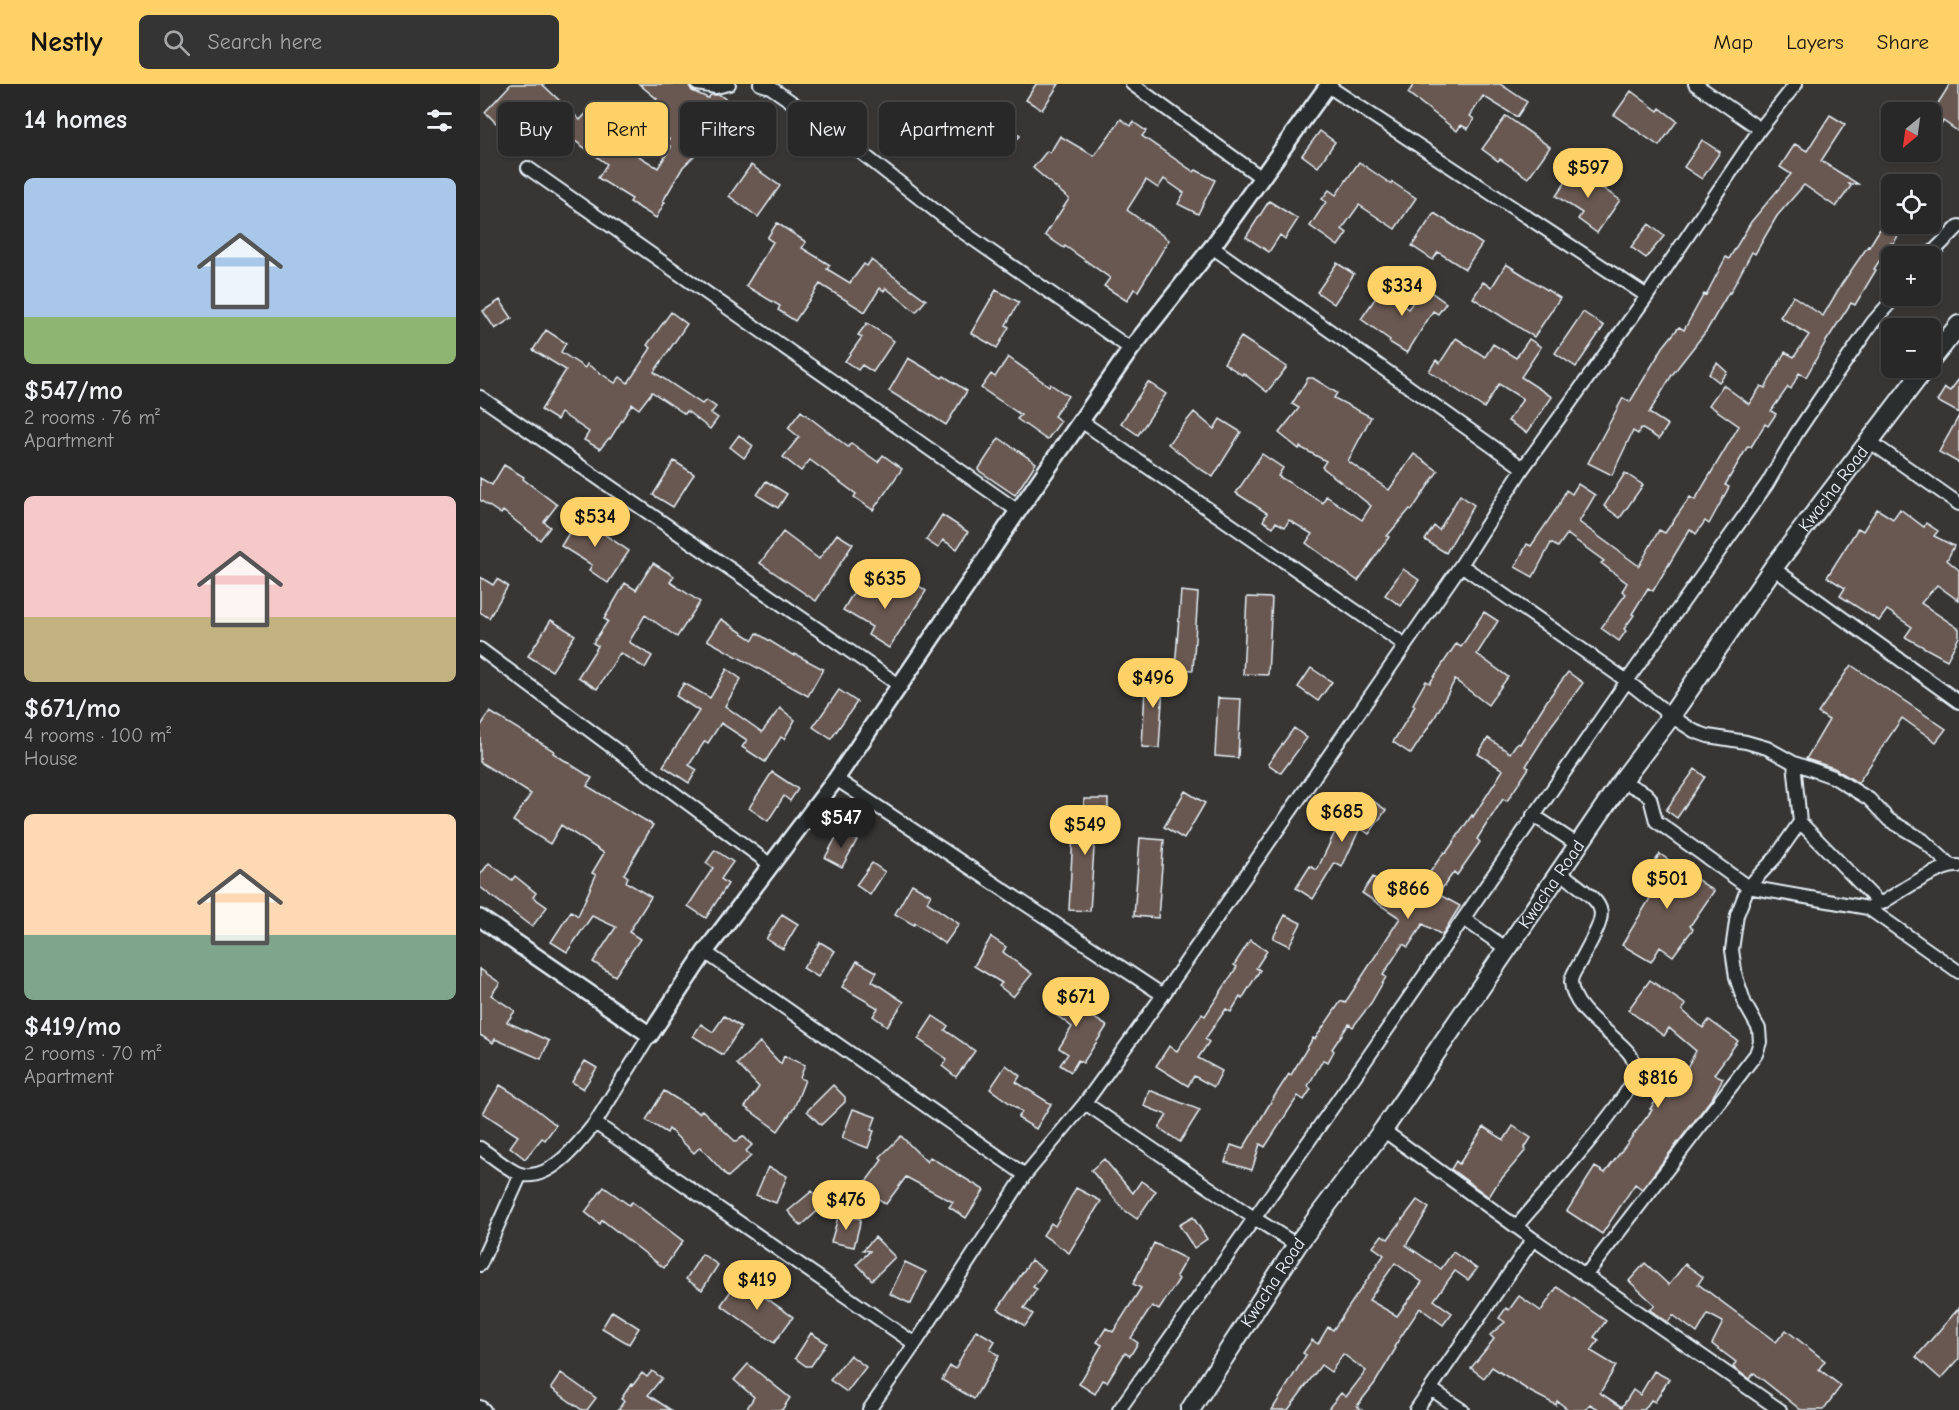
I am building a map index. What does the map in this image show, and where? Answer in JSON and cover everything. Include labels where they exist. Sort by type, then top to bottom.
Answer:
[{"type":"main road","points":[[1941,347],[1959,325]]},
{"type":"main road","name":"Kwacha Road","points":[[1190,1410],[1297,1245],[1383,1130],[1622,781],[1671,716],[1773,568],[1917,378]]},
{"type":"street","points":[[697,84],[716,87],[729,84]]},
{"type":"street","points":[[760,84],[770,87],[845,140],[960,230],[1131,349]]},
{"type":"street","points":[[1132,84],[1262,178]]},
{"type":"street","points":[[1695,84],[1760,129]]},
{"type":"street","points":[[869,1410],[915,1344],[1025,1175],[1085,1103],[1163,994],[1461,565],[1523,468],[1647,296],[1760,129],[1796,84]]},
{"type":"street","points":[[480,1148],[521,1174],[537,1173],[553,1167],[574,1151],[595,1123],[705,952],[836,779],[1131,349],[1212,247],[1329,85],[1647,296]]},
{"type":"street","points":[[528,168],[1018,511]]},
{"type":"street","points":[[1939,246],[1959,226]]},
{"type":"street","points":[[1212,247],[1523,468]]},
{"type":"street","points":[[1119,1410],[1464,919],[1533,815],[1767,484],[1822,394],[1873,322],[1887,306]]},
{"type":"street","points":[[480,397],[899,685]]},
{"type":"street","points":[[1081,421],[1404,645]]},
{"type":"street","points":[[1869,441],[1959,504]]},
{"type":"street","points":[[1461,565],[1627,681],[1671,716],[1700,734],[1746,741],[1767,748],[1794,763],[1833,777],[1869,799],[1889,820],[1923,840],[1955,866],[1882,903],[1872,905],[1748,887],[1656,821],[1650,798],[1622,781]]},
{"type":"street","points":[[1773,568],[1959,702]]},
{"type":"street","points":[[480,649],[771,865]]},
{"type":"street","points":[[1794,763],[1800,822],[1872,905],[1959,972]]},
{"type":"street","points":[[836,779],[1163,994]]},
{"type":"street","points":[[1533,815],[1578,845]]},
{"type":"street","points":[[1585,1275],[1756,1054],[1760,1042],[1759,1029],[1745,1004],[1736,977],[1732,950],[1737,915],[1748,887],[1775,858],[1800,822]]},
{"type":"street","points":[[1516,1227],[1620,1104],[1636,1074],[1633,1056],[1582,1008],[1573,991],[1571,979],[1598,930],[1603,914],[1598,902],[1560,872]]},
{"type":"street","points":[[480,918],[650,1035]]},
{"type":"street","points":[[1464,919],[1508,949]]},
{"type":"street","points":[[705,952],[1025,1175]]},
{"type":"street","points":[[1085,1103],[1297,1245]]},
{"type":"street","points":[[595,1123],[915,1344]]},
{"type":"street","points":[[1383,1130],[1533,1239],[1780,1410]]},
{"type":"street","points":[[480,1265],[521,1174]]},
{"type":"street","points":[[1416,1410],[1533,1239]]},
{"type":"street","points":[[1431,1389],[1462,1410]]},
{"type":"street","points":[[480,1407],[484,1410]]},
{"type":"building","points":[[511,84],[542,84],[561,102],[498,102],[498,121],[496,123],[485,112]]},
{"type":"building","points":[[639,84],[688,84],[692,91],[708,98],[711,95],[720,95],[729,102],[680,102],[680,156],[694,156],[683,167],[656,218],[630,202],[632,199],[598,178],[607,164],[596,156],[639,156],[658,168],[665,156],[668,156],[671,147],[668,144],[668,102],[655,102],[657,99]]},
{"type":"building","points":[[1036,84],[1059,84],[1042,110],[1026,100]]},
{"type":"building","points":[[1414,84],[1500,84],[1527,102],[1517,117],[1483,96],[1470,116],[1474,119],[1468,129],[1461,125],[1457,131],[1408,93]]},
{"type":"building","points":[[1950,84],[1959,84],[1959,132],[1943,121],[1941,124],[1941,102],[1939,102]]},
{"type":"building","points":[[1631,91],[1658,111],[1660,108],[1677,121],[1659,146],[1614,115]]},
{"type":"building","points":[[573,113],[580,120],[585,115],[585,148],[575,141],[573,143]]},
{"type":"building","points":[[1830,115],[1845,124],[1821,161],[1858,184],[1849,184],[1851,186],[1836,207],[1804,185],[1777,216],[1755,254],[1752,252],[1707,330],[1672,375],[1649,413],[1668,425],[1659,439],[1641,428],[1638,434],[1633,431],[1612,475],[1588,463],[1623,398],[1630,402],[1663,347],[1679,327],[1684,330],[1726,257],[1729,259],[1751,222],[1791,174],[1780,167],[1795,144],[1807,151]]},
{"type":"building","points":[[1506,116],[1550,147],[1528,178],[1482,149]]},
{"type":"building","points":[[1121,119],[1131,126],[1133,122],[1146,131],[1142,136],[1194,172],[1196,170],[1215,180],[1198,214],[1178,204],[1184,193],[1164,179],[1158,188],[1146,180],[1127,210],[1169,240],[1138,291],[1134,289],[1127,301],[1104,286],[1110,278],[1065,246],[1064,248],[1045,235],[1069,199],[1033,168],[1047,151],[1050,153],[1060,136],[1094,156]]},
{"type":"building","points":[[1320,131],[1335,142],[1318,167],[1302,155]]},
{"type":"building","points":[[1015,132],[1020,136],[1015,142]]},
{"type":"building","points":[[1702,140],[1720,152],[1702,179],[1684,167]]},
{"type":"building","points":[[1359,162],[1416,198],[1395,229],[1359,205],[1342,229],[1347,233],[1338,246],[1310,226],[1326,202],[1322,199],[1329,190],[1336,195]]},
{"type":"building","points":[[751,165],[780,186],[758,217],[729,196]]},
{"type":"building","points":[[1577,165],[1594,177],[1592,181],[1620,200],[1597,233],[1578,219],[1582,213],[1556,196]]},
{"type":"building","points":[[1269,201],[1298,219],[1285,239],[1280,235],[1269,252],[1246,237]]},
{"type":"building","points":[[1434,213],[1482,244],[1465,269],[1438,252],[1433,260],[1412,246]]},
{"type":"building","points":[[777,223],[806,242],[802,248],[830,265],[827,269],[850,283],[864,264],[867,266],[871,260],[926,300],[916,312],[886,288],[884,291],[880,288],[865,312],[820,284],[795,321],[778,310],[780,306],[746,286],[773,242],[767,238]]},
{"type":"building","points":[[1649,224],[1664,236],[1646,258],[1631,247]]},
{"type":"building","points":[[1881,227],[1881,234],[1899,234],[1893,244],[1881,246],[1881,258],[1874,269],[1876,270],[1855,305],[1851,303],[1806,377],[1799,373],[1791,389],[1788,387],[1771,411],[1776,414],[1768,426],[1765,424],[1751,447],[1748,446],[1725,485],[1729,487],[1709,524],[1705,521],[1696,534],[1690,529],[1653,591],[1648,588],[1619,641],[1601,628],[1626,594],[1622,591],[1627,583],[1601,563],[1604,561],[1567,534],[1558,547],[1551,543],[1533,577],[1515,567],[1527,544],[1531,546],[1559,505],[1566,490],[1572,494],[1578,484],[1595,495],[1579,522],[1639,566],[1659,530],[1665,533],[1690,497],[1695,500],[1739,426],[1709,405],[1723,385],[1749,404],[1761,386],[1765,388],[1785,352],[1794,357],[1809,335],[1780,317],[1793,296],[1823,316],[1841,285]]},
{"type":"building","points":[[1337,263],[1354,274],[1334,304],[1317,292]]},
{"type":"building","points":[[1506,264],[1560,298],[1534,337],[1473,298],[1483,282],[1492,287]]},
{"type":"building","points":[[1424,287],[1446,303],[1438,314],[1433,311],[1407,353],[1389,342],[1390,340],[1361,319],[1381,290],[1408,309]]},
{"type":"building","points":[[996,290],[1019,302],[1006,325],[1009,327],[997,348],[971,333]]},
{"type":"building","points":[[500,300],[512,318],[495,329],[483,311]]},
{"type":"building","points":[[671,312],[687,324],[654,372],[702,404],[706,400],[716,407],[711,413],[718,418],[710,429],[687,411],[685,414],[652,392],[639,409],[632,404],[610,439],[600,449],[584,440],[589,432],[561,413],[557,420],[541,410],[566,370],[533,350],[546,330],[566,343],[561,352],[585,368],[587,364],[615,383],[620,377],[628,383],[651,348],[647,345]]},
{"type":"building","points":[[1583,312],[1604,326],[1576,367],[1555,353]]},
{"type":"building","points":[[867,323],[894,341],[873,372],[862,365],[858,370],[845,361],[862,337],[858,335]]},
{"type":"building","points":[[1241,337],[1287,367],[1267,392],[1243,373],[1242,375],[1224,363]]},
{"type":"building","points":[[1456,338],[1485,357],[1493,344],[1516,358],[1529,339],[1541,347],[1521,377],[1552,397],[1527,433],[1508,421],[1523,399],[1499,384],[1484,408],[1429,371],[1436,360],[1440,363]]},
{"type":"building","points":[[1008,357],[1049,386],[1050,384],[1068,396],[1054,416],[1061,421],[1047,440],[1017,419],[1021,415],[981,388],[991,374],[995,377]]},
{"type":"building","points":[[908,358],[942,378],[944,376],[967,391],[946,425],[889,391]]},
{"type":"building","points":[[1717,363],[1727,372],[1719,382],[1709,374]]},
{"type":"building","points":[[1308,378],[1313,378],[1337,393],[1334,398],[1371,417],[1348,461],[1389,490],[1414,454],[1438,471],[1412,510],[1410,509],[1387,536],[1389,537],[1358,581],[1306,543],[1312,534],[1289,520],[1285,527],[1276,522],[1273,527],[1263,521],[1267,513],[1236,493],[1262,454],[1283,468],[1278,476],[1323,503],[1326,496],[1362,520],[1371,506],[1322,467],[1326,461],[1300,447],[1299,449],[1279,433],[1299,408],[1292,404]]},
{"type":"building","points":[[1959,379],[1959,413],[1937,401],[1945,388],[1950,391]]},
{"type":"building","points":[[1148,382],[1166,394],[1138,435],[1121,423]]},
{"type":"building","points":[[801,411],[848,447],[851,443],[878,462],[883,455],[902,469],[873,510],[854,497],[856,494],[810,460],[801,471],[783,457],[799,437],[788,428]]},
{"type":"building","points":[[1194,412],[1214,429],[1220,419],[1241,432],[1213,477],[1168,444]]},
{"type":"building","points":[[1959,416],[1959,463],[1939,452]]},
{"type":"building","points":[[739,435],[753,446],[744,458],[730,447]]},
{"type":"building","points":[[999,438],[1036,463],[1015,495],[978,470]]},
{"type":"building","points":[[674,461],[694,474],[673,507],[653,495]]},
{"type":"building","points":[[504,465],[524,477],[523,479],[557,505],[544,522],[550,527],[540,540],[503,511],[501,514],[480,500],[480,478],[492,485]]},
{"type":"building","points":[[1625,473],[1643,485],[1620,518],[1604,506]]},
{"type":"building","points":[[766,481],[787,494],[778,508],[757,495]]},
{"type":"building","points":[[1460,495],[1474,505],[1446,553],[1425,540],[1434,526],[1439,530]]},
{"type":"building","points":[[1877,509],[1893,519],[1900,509],[1924,527],[1926,523],[1938,531],[1934,536],[1954,546],[1947,560],[1959,570],[1959,601],[1937,585],[1921,603],[1959,629],[1959,637],[1947,660],[1905,637],[1912,627],[1887,610],[1879,621],[1840,596],[1845,588],[1827,577],[1858,528],[1863,531]]},
{"type":"building","points":[[581,513],[598,523],[595,528],[629,551],[608,583],[589,570],[592,565],[561,546]]},
{"type":"building","points":[[942,515],[968,532],[957,549],[943,540],[938,548],[926,540]]},
{"type":"building","points":[[783,532],[819,559],[837,534],[853,544],[816,601],[760,563]]},
{"type":"building","points":[[653,563],[674,576],[670,582],[700,602],[677,637],[645,615],[629,642],[652,656],[645,668],[620,653],[597,689],[578,677],[598,646],[593,643],[608,621],[604,619],[625,583],[636,590]]},
{"type":"building","points":[[1403,569],[1419,580],[1401,606],[1385,595]]},
{"type":"building","points":[[480,577],[493,585],[497,579],[508,586],[489,618],[480,612]]},
{"type":"building","points":[[907,577],[926,591],[889,648],[868,635],[872,627],[843,610],[858,585],[863,585],[889,600]]},
{"type":"building","points":[[1181,591],[1198,593],[1193,670],[1175,669]]},
{"type":"building","points":[[1247,597],[1272,598],[1268,675],[1243,674]]},
{"type":"building","points":[[1484,612],[1498,621],[1477,654],[1508,677],[1488,705],[1455,680],[1411,754],[1393,742],[1415,706],[1413,704],[1426,681],[1430,683],[1456,644],[1461,647]]},
{"type":"building","points":[[721,619],[753,640],[757,633],[794,656],[795,654],[823,669],[808,696],[707,640]]},
{"type":"building","points":[[551,620],[575,635],[552,671],[528,656]]},
{"type":"building","points":[[1851,665],[1946,729],[1936,742],[1902,718],[1858,783],[1834,768],[1806,759],[1829,720],[1818,713]]},
{"type":"building","points":[[1311,668],[1332,682],[1318,701],[1298,687]]},
{"type":"building","points":[[727,669],[741,679],[725,706],[762,732],[780,708],[795,720],[784,739],[781,737],[765,762],[742,747],[747,740],[721,723],[708,743],[705,741],[689,765],[697,770],[689,783],[663,766],[699,711],[676,696],[684,683],[710,698]]},
{"type":"building","points":[[1146,670],[1164,671],[1159,748],[1142,747]]},
{"type":"building","points":[[1568,672],[1583,683],[1551,726],[1526,766],[1529,768],[1507,801],[1503,799],[1486,825],[1477,839],[1480,842],[1457,875],[1454,872],[1438,894],[1460,906],[1442,935],[1423,924],[1408,947],[1403,944],[1383,975],[1386,977],[1371,1003],[1353,1027],[1349,1024],[1332,1049],[1334,1051],[1328,1062],[1323,1060],[1308,1086],[1311,1089],[1304,1100],[1298,1096],[1265,1147],[1260,1144],[1252,1170],[1225,1162],[1231,1145],[1243,1149],[1313,1038],[1315,1039],[1341,1001],[1345,1003],[1400,918],[1362,893],[1373,877],[1410,901],[1472,815],[1473,817],[1503,770],[1478,754],[1488,738],[1510,753],[1517,743],[1520,744]]},
{"type":"building","points":[[839,690],[857,702],[831,739],[813,727]]},
{"type":"building","points":[[1218,698],[1241,699],[1238,758],[1215,756]]},
{"type":"building","points":[[490,712],[554,751],[553,753],[592,778],[587,786],[653,825],[624,874],[628,877],[626,882],[651,897],[629,932],[640,939],[615,976],[593,962],[616,927],[592,916],[567,952],[551,942],[571,911],[578,916],[596,875],[592,873],[604,853],[561,825],[550,844],[513,821],[531,794],[480,762],[480,727]]},
{"type":"building","points":[[1294,728],[1307,738],[1281,773],[1268,764]]},
{"type":"building","points":[[1695,769],[1705,777],[1677,818],[1666,810]]},
{"type":"building","points":[[772,772],[798,789],[790,801],[784,796],[768,821],[749,808]]},
{"type":"building","points":[[1185,791],[1205,803],[1184,839],[1164,827]]},
{"type":"building","points":[[1360,792],[1386,810],[1369,834],[1360,828],[1342,867],[1335,863],[1313,899],[1296,888],[1310,866],[1317,870],[1335,832],[1339,834],[1356,808],[1352,805]]},
{"type":"building","points":[[1084,799],[1108,799],[1108,816],[1096,816],[1090,911],[1069,910],[1073,834],[1082,835]]},
{"type":"building","points":[[840,830],[857,840],[842,867],[825,858]]},
{"type":"building","points":[[1140,838],[1164,840],[1158,918],[1134,916]]},
{"type":"building","points":[[715,850],[733,862],[721,879],[728,884],[706,918],[688,906],[713,868],[706,863]]},
{"type":"building","points":[[1660,854],[1714,891],[1690,926],[1693,929],[1673,956],[1660,947],[1651,962],[1622,945],[1652,895],[1638,885]]},
{"type":"building","points":[[489,863],[512,880],[515,876],[536,893],[533,897],[547,907],[532,927],[480,887],[480,875]]},
{"type":"building","points":[[872,863],[885,872],[870,895],[856,885]]},
{"type":"building","points":[[912,884],[931,895],[927,902],[959,924],[945,944],[915,923],[914,925],[895,914]]},
{"type":"building","points":[[782,914],[798,924],[783,949],[766,939]]},
{"type":"building","points":[[1285,915],[1301,923],[1289,946],[1273,938]]},
{"type":"building","points":[[991,937],[1006,947],[1003,952],[1032,974],[1013,997],[999,986],[1002,983],[974,966]]},
{"type":"building","points":[[1250,940],[1267,951],[1256,968],[1260,970],[1231,1012],[1226,1009],[1205,1039],[1209,1042],[1198,1058],[1222,1071],[1214,1087],[1194,1076],[1188,1086],[1156,1066],[1169,1046],[1177,1051],[1202,1014],[1205,1016],[1237,967],[1234,965]]},
{"type":"building","points":[[820,942],[835,951],[818,977],[803,968]]},
{"type":"building","points":[[857,961],[877,972],[872,981],[904,1002],[887,1026],[873,1016],[878,1008],[842,987]]},
{"type":"building","points":[[480,969],[500,983],[491,995],[515,1011],[507,1022],[549,1041],[541,1059],[495,1039],[493,1043],[480,1035]]},
{"type":"building","points":[[1650,980],[1686,1005],[1682,1010],[1703,1028],[1709,1020],[1738,1041],[1714,1074],[1723,1078],[1712,1098],[1642,1189],[1635,1184],[1602,1234],[1567,1211],[1595,1167],[1605,1173],[1652,1110],[1650,1109],[1662,1092],[1670,1098],[1696,1051],[1669,1028],[1664,1036],[1628,1010]]},
{"type":"building","points":[[1062,985],[1078,997],[1072,1004],[1107,1026],[1083,1063],[1078,1060],[1071,1072],[1060,1065],[1068,1054],[1059,1048],[1072,1027],[1046,1007]]},
{"type":"building","points":[[724,1016],[741,1027],[723,1055],[693,1036],[701,1024],[713,1032]]},
{"type":"building","points":[[933,1016],[948,1026],[945,1030],[975,1051],[956,1077],[942,1066],[947,1059],[918,1039]]},
{"type":"building","points":[[760,1042],[781,1064],[784,1056],[805,1065],[800,1078],[805,1080],[794,1108],[778,1131],[745,1107],[759,1087],[737,1064]]},
{"type":"building","points":[[585,1061],[597,1068],[583,1089],[572,1082]]},
{"type":"building","points":[[1006,1065],[1020,1076],[1016,1082],[1051,1104],[1036,1129],[1018,1118],[1022,1112],[990,1089]]},
{"type":"building","points":[[500,1085],[527,1102],[556,1125],[545,1140],[542,1138],[525,1159],[510,1147],[518,1136],[483,1113]]},
{"type":"building","points":[[833,1085],[845,1097],[845,1102],[821,1125],[807,1111]]},
{"type":"building","points":[[1149,1090],[1200,1110],[1180,1142],[1159,1128],[1167,1115],[1144,1106]]},
{"type":"building","points":[[664,1091],[699,1113],[702,1110],[736,1142],[743,1136],[752,1145],[746,1151],[751,1156],[728,1177],[700,1147],[694,1153],[669,1129],[667,1133],[646,1120]]},
{"type":"building","points":[[853,1109],[876,1117],[868,1148],[842,1138]]},
{"type":"building","points":[[1513,1126],[1531,1138],[1524,1149],[1526,1150],[1489,1197],[1451,1169],[1456,1161],[1459,1164],[1484,1127],[1504,1140]]},
{"type":"building","points":[[901,1136],[927,1162],[930,1157],[984,1190],[966,1218],[949,1207],[953,1202],[906,1177],[886,1204],[862,1187],[882,1160],[880,1157]]},
{"type":"building","points":[[1104,1159],[1133,1193],[1141,1181],[1156,1191],[1137,1219],[1123,1209],[1091,1170]]},
{"type":"building","points":[[768,1167],[787,1176],[776,1203],[756,1195]]},
{"type":"building","points":[[604,1187],[629,1205],[632,1202],[683,1241],[664,1268],[602,1220],[600,1224],[585,1212]]},
{"type":"building","points":[[1076,1188],[1101,1201],[1069,1253],[1043,1235],[1051,1223],[1055,1226]]},
{"type":"building","points":[[812,1191],[824,1205],[801,1226],[788,1211]]},
{"type":"building","points":[[1417,1200],[1429,1208],[1406,1245],[1441,1269],[1453,1252],[1477,1269],[1468,1280],[1455,1271],[1434,1300],[1452,1313],[1443,1325],[1420,1308],[1394,1347],[1396,1348],[1375,1383],[1357,1406],[1362,1410],[1327,1410],[1341,1393],[1346,1397],[1366,1371],[1343,1354],[1331,1372],[1321,1365],[1288,1410],[1272,1410],[1306,1355],[1303,1353],[1312,1340],[1318,1344],[1328,1327],[1333,1330],[1384,1255],[1373,1247],[1382,1235],[1388,1239]],"holes":[[[1395,1263],[1422,1282],[1397,1316],[1369,1300]]]},
{"type":"building","points":[[839,1214],[861,1219],[854,1247],[831,1242]]},
{"type":"building","points":[[1193,1217],[1207,1239],[1194,1248],[1179,1225]]},
{"type":"building","points":[[875,1237],[895,1257],[872,1280],[857,1264],[870,1251],[863,1250]]},
{"type":"building","points":[[1154,1243],[1186,1259],[1176,1276],[1179,1279],[1159,1310],[1152,1306],[1131,1338],[1138,1343],[1130,1356],[1125,1353],[1107,1382],[1103,1380],[1095,1394],[1079,1384],[1102,1345],[1097,1342],[1106,1328],[1113,1332],[1141,1288],[1133,1284]]},
{"type":"building","points":[[702,1254],[718,1265],[702,1290],[686,1279]]},
{"type":"building","points":[[1031,1260],[1045,1270],[1033,1287],[1037,1289],[1024,1308],[1033,1314],[1025,1326],[998,1309]]},
{"type":"building","points":[[905,1262],[926,1272],[911,1304],[890,1294]]},
{"type":"building","points":[[1645,1263],[1669,1285],[1685,1264],[1703,1277],[1698,1284],[1776,1342],[1786,1330],[1825,1361],[1819,1369],[1841,1386],[1823,1410],[1801,1410],[1754,1373],[1749,1379],[1733,1367],[1736,1362],[1712,1344],[1723,1322],[1708,1314],[1697,1333],[1673,1315],[1668,1322],[1650,1310],[1655,1305],[1629,1281]]},
{"type":"building","points":[[739,1279],[793,1317],[774,1343],[721,1305]]},
{"type":"building","points":[[1557,1287],[1606,1321],[1594,1337],[1599,1340],[1591,1351],[1616,1366],[1600,1393],[1622,1407],[1633,1390],[1640,1395],[1654,1371],[1669,1379],[1655,1402],[1651,1400],[1644,1410],[1600,1410],[1590,1404],[1586,1410],[1569,1410],[1557,1401],[1556,1405],[1531,1392],[1492,1367],[1484,1378],[1471,1368],[1494,1339],[1490,1335],[1505,1322],[1499,1318],[1506,1308],[1509,1310],[1519,1296],[1541,1311]]},
{"type":"building","points":[[1959,1308],[1959,1359],[1941,1379],[1916,1357]]},
{"type":"building","points":[[612,1311],[639,1328],[629,1344],[602,1328]]},
{"type":"building","points":[[976,1330],[995,1341],[990,1349],[999,1356],[974,1399],[942,1380],[950,1366],[955,1369]]},
{"type":"building","points":[[811,1333],[827,1343],[811,1366],[806,1366],[795,1358]]},
{"type":"building","points":[[850,1355],[866,1367],[847,1392],[830,1380]]},
{"type":"building","points":[[748,1364],[790,1398],[782,1410],[746,1410],[754,1397],[734,1380]]},
{"type":"building","points":[[652,1371],[662,1378],[648,1395],[671,1410],[618,1410],[624,1401],[621,1399],[631,1384],[633,1385],[642,1373],[647,1377]]},
{"type":"building","points":[[561,1373],[596,1398],[587,1410],[582,1410],[551,1388]]}]
